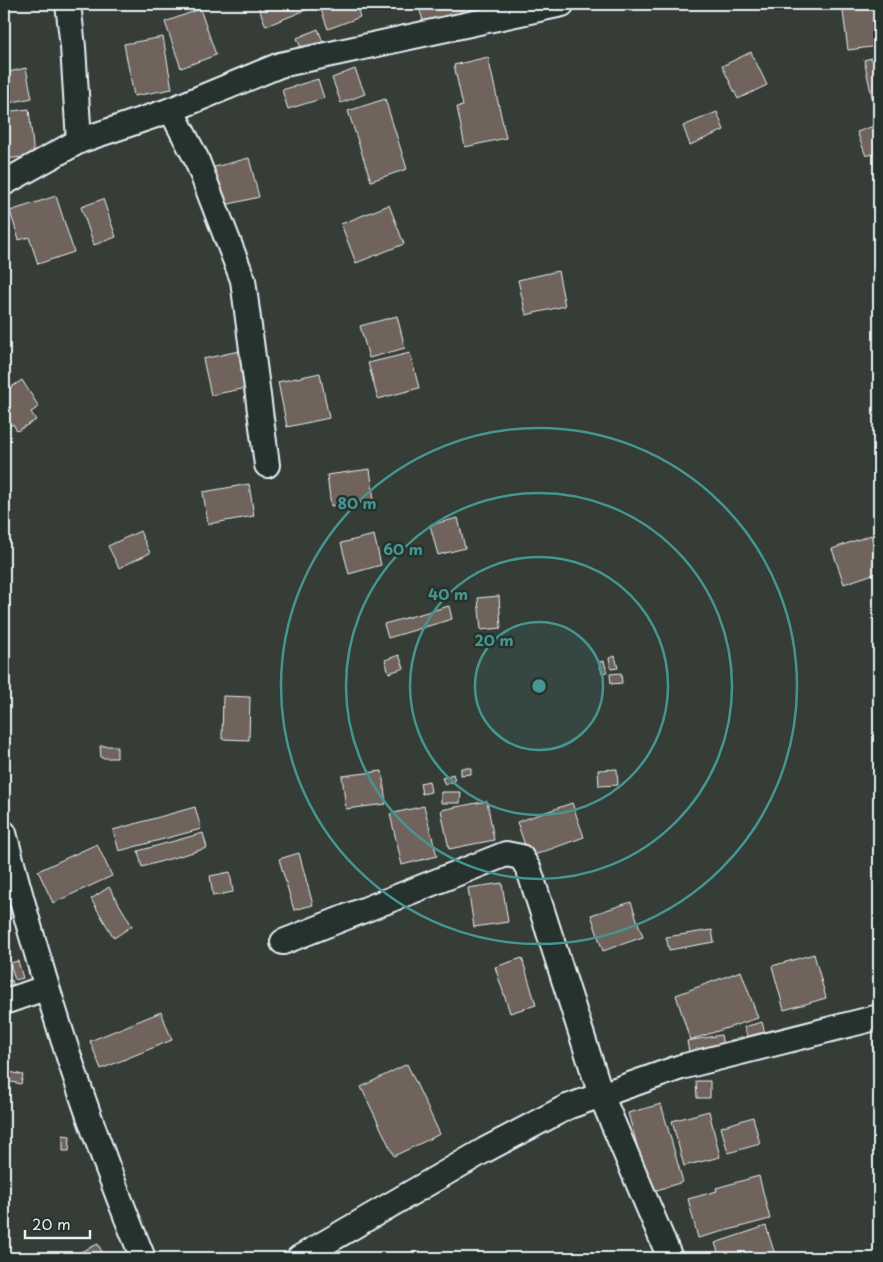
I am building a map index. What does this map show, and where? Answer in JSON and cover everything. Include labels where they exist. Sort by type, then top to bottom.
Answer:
[{"type":"street","points":[[68,4],[73,47],[79,141]]},
{"type":"street","points":[[4,183],[79,141],[171,110],[280,65],[533,8],[562,4]]},
{"type":"street","points":[[171,110],[196,158],[243,280],[267,465]]},
{"type":"street","points":[[4,833],[45,988],[115,1190],[143,1258]]},
{"type":"street","points":[[283,942],[506,854],[521,857],[529,870],[602,1095],[670,1258]]},
{"type":"street","points":[[4,1002],[45,988]]},
{"type":"street","points":[[299,1258],[485,1150],[567,1107],[681,1067],[879,1018]]},
{"type":"building","points":[[257,4],[309,4],[311,8],[266,26]]},
{"type":"building","points":[[319,4],[356,4],[360,17],[328,29]]},
{"type":"building","points":[[418,4],[460,4],[462,12],[424,24]]},
{"type":"building","points":[[842,4],[873,4],[874,12],[879,12],[879,46],[848,50]]},
{"type":"building","points":[[200,9],[216,55],[181,68],[165,22]]},
{"type":"building","points":[[318,29],[323,42],[302,50],[297,38]]},
{"type":"building","points":[[163,37],[172,89],[134,96],[124,44]]},
{"type":"building","points":[[751,52],[767,85],[738,99],[722,66]]},
{"type":"building","points":[[879,56],[879,105],[874,106],[864,60]]},
{"type":"building","points":[[488,57],[506,138],[465,147],[457,107],[463,106],[454,65]]},
{"type":"building","points":[[26,68],[32,98],[4,104],[4,73]]},
{"type":"building","points":[[355,69],[365,94],[341,103],[332,78]]},
{"type":"building","points":[[318,79],[324,98],[288,109],[282,90]]},
{"type":"building","points":[[385,99],[407,169],[371,181],[348,111]]},
{"type":"building","points":[[29,109],[34,156],[4,159],[4,112]]},
{"type":"building","points":[[717,112],[724,130],[690,145],[683,126]]},
{"type":"building","points":[[879,124],[879,152],[866,156],[857,132]]},
{"type":"building","points":[[249,158],[259,197],[221,206],[211,168]]},
{"type":"building","points":[[56,196],[74,252],[38,264],[29,237],[19,240],[10,211]]},
{"type":"building","points":[[103,199],[116,237],[94,245],[81,207]]},
{"type":"building","points":[[389,205],[404,244],[356,263],[341,224]]},
{"type":"building","points":[[558,271],[565,306],[526,315],[518,280]]},
{"type":"building","points":[[397,316],[405,348],[369,358],[360,326]]},
{"type":"building","points":[[239,351],[247,388],[211,395],[203,359]]},
{"type":"building","points":[[410,353],[419,388],[378,399],[368,363]]},
{"type":"building","points":[[320,373],[329,418],[287,427],[278,382]]},
{"type":"building","points":[[22,380],[39,407],[31,412],[36,420],[17,431],[13,424],[4,430],[4,392]]},
{"type":"building","points":[[370,469],[374,501],[331,506],[327,475]]},
{"type":"building","points":[[249,484],[254,516],[208,524],[203,492]]},
{"type":"building","points":[[458,518],[465,548],[438,555],[430,525]]},
{"type":"building","points":[[140,531],[150,553],[119,568],[108,546]]},
{"type":"building","points":[[374,535],[381,565],[349,574],[341,543]]},
{"type":"building","points":[[871,535],[879,560],[879,572],[844,584],[832,549]]},
{"type":"building","points":[[499,596],[501,628],[481,630],[478,598]]},
{"type":"building","points":[[449,606],[452,619],[388,638],[384,624]]},
{"type":"building","points":[[399,655],[404,668],[389,673],[385,660]]},
{"type":"building","points":[[615,656],[618,668],[611,669],[609,658]]},
{"type":"building","points":[[604,661],[607,672],[602,673],[599,662]]},
{"type":"building","points":[[621,673],[622,683],[611,684],[610,674]]},
{"type":"building","points":[[223,696],[250,697],[249,740],[222,739]]},
{"type":"building","points":[[100,746],[117,746],[117,758],[101,758]]},
{"type":"building","points":[[461,768],[471,768],[471,774],[461,775]]},
{"type":"building","points":[[617,769],[618,785],[599,786],[598,770]]},
{"type":"building","points":[[382,771],[386,804],[346,809],[342,776]]},
{"type":"building","points":[[453,774],[455,781],[445,785],[442,778]]},
{"type":"building","points":[[429,781],[431,792],[422,794],[420,783]]},
{"type":"building","points":[[441,792],[461,792],[460,803],[441,803]]},
{"type":"building","points":[[487,801],[494,840],[449,849],[441,810]]},
{"type":"building","points":[[572,803],[584,837],[529,857],[517,822]]},
{"type":"building","points":[[424,806],[437,856],[402,865],[390,814]]},
{"type":"building","points":[[195,807],[201,829],[119,851],[113,830]]},
{"type":"building","points":[[203,833],[207,848],[142,867],[138,851]]},
{"type":"building","points":[[97,844],[112,876],[53,903],[38,871]]},
{"type":"building","points":[[299,853],[313,905],[294,910],[279,859]]},
{"type":"building","points":[[230,872],[233,892],[213,896],[210,876]]},
{"type":"building","points":[[502,883],[508,922],[474,927],[468,888]]},
{"type":"building","points":[[109,887],[132,926],[114,938],[91,899]]},
{"type":"building","points":[[7,902],[13,917],[4,921],[4,903]]},
{"type":"building","points":[[631,902],[643,937],[603,951],[591,915]]},
{"type":"building","points":[[712,930],[714,942],[669,950],[666,937]]},
{"type":"building","points":[[814,954],[826,998],[784,1010],[772,966]]},
{"type":"building","points":[[522,958],[536,1005],[510,1013],[495,967]]},
{"type":"building","points":[[18,961],[23,978],[15,980],[10,963]]},
{"type":"building","points":[[741,971],[758,1018],[690,1040],[676,995]]},
{"type":"building","points":[[12,980],[14,987],[8,988],[6,981]]},
{"type":"building","points":[[161,1012],[172,1040],[101,1069],[90,1041]]},
{"type":"building","points":[[762,1022],[765,1033],[748,1038],[744,1027]]},
{"type":"building","points":[[721,1035],[723,1046],[689,1052],[687,1041]]},
{"type":"building","points":[[873,1043],[879,1043],[879,1082],[874,1082]]},
{"type":"building","points":[[407,1064],[440,1134],[394,1156],[361,1087]]},
{"type":"building","points":[[10,1072],[23,1075],[21,1084],[7,1081]]},
{"type":"building","points":[[696,1081],[710,1081],[710,1098],[697,1098]]},
{"type":"building","points":[[661,1104],[683,1182],[650,1192],[628,1113]]},
{"type":"building","points":[[709,1111],[720,1157],[684,1166],[672,1121]]},
{"type":"building","points":[[753,1117],[760,1144],[728,1153],[721,1127]]},
{"type":"building","points":[[63,1135],[70,1136],[69,1151],[63,1151]]},
{"type":"building","points":[[759,1176],[770,1219],[698,1238],[688,1199],[717,1191],[716,1188]]},
{"type":"building","points":[[766,1226],[776,1258],[720,1258],[715,1243]]},
{"type":"building","points":[[98,1244],[105,1258],[67,1258]]}]
